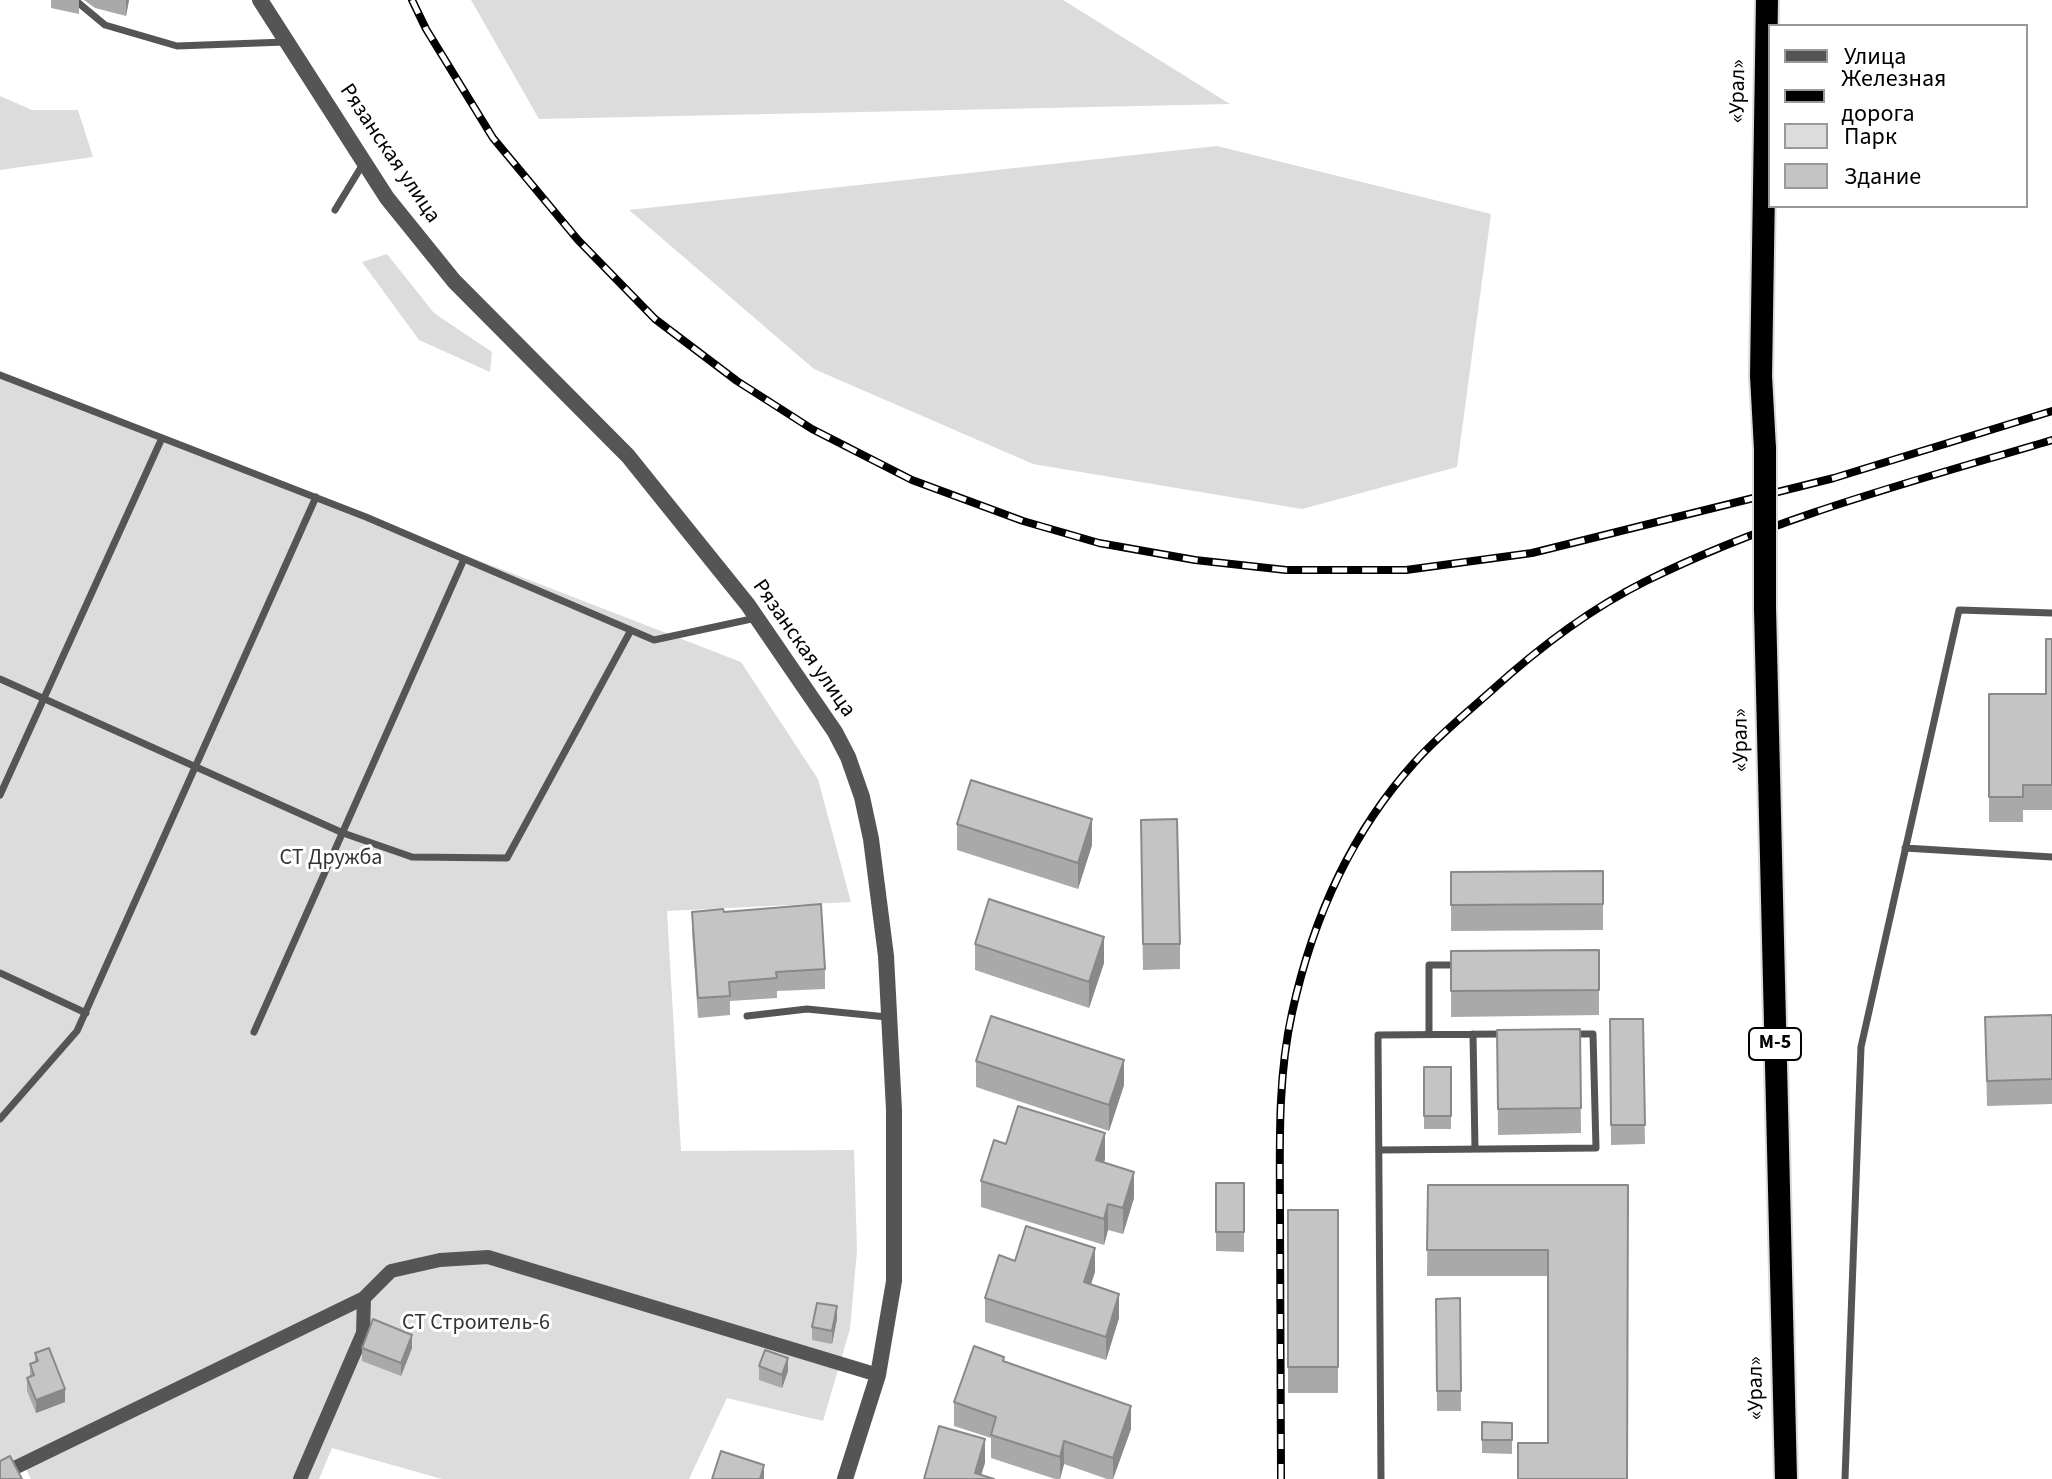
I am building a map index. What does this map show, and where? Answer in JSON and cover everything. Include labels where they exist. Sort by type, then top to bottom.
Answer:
[{"type":"highway","name":"«Урал»","points":[[1767,0],[1761,376],[1786,1479]]},
{"type":"street","name":"Рязанская улица","points":[[260,0],[387,198],[454,281],[628,456],[757,617],[835,732],[862,797],[871,839],[886,956],[894,1110],[894,1281],[878,1375],[845,1479]]},
{"type":"street","points":[[0,1475],[364,1298],[391,1271],[440,1260],[488,1257],[878,1375]]},
{"type":"street","points":[[300,1479],[363,1333],[364,1298]]},
{"type":"lane","points":[[75,0],[105,25],[177,46],[287,42]]},
{"type":"lane","points":[[335,210],[365,162]]},
{"type":"lane","points":[[0,377],[316,497],[654,640],[757,617]]},
{"type":"lane","points":[[0,795],[162,438]]},
{"type":"lane","points":[[0,1119],[77,1031],[316,497]]},
{"type":"lane","points":[[254,1032],[464,559]]},
{"type":"lane","points":[[1845,1479],[1861,1047],[1959,610],[2052,613]]},
{"type":"lane","points":[[0,679],[343,833],[412,857],[507,858],[631,630]]},
{"type":"lane","points":[[1905,848],[2052,857]]},
{"type":"lane","points":[[1429,1034],[1429,965],[1473,964]]},
{"type":"lane","points":[[0,973],[86,1013]]},
{"type":"lane","points":[[747,1016],[807,1009],[889,1017]]},
{"type":"lane","points":[[1473,1034],[1475,1149]]},
{"type":"lane","points":[[1381,1479],[1378,1035],[1518,1034]]},
{"type":"lane","points":[[1380,1150],[1596,1148],[1593,1034],[1563,1034]]},
{"type":"green space","points":[[471,0],[1063,0],[1230,104],[539,119]]},
{"type":"green space","points":[[0,96],[32,110],[78,110],[93,157],[0,170]]},
{"type":"green space","points":[[1217,146],[1491,214],[1457,467],[1302,509],[1033,464],[814,369],[629,210]]},
{"type":"green space","points":[[387,254],[434,313],[492,352],[490,372],[419,340],[362,262]]},
{"type":"green space","name":"СТ Дружба","points":[[0,375],[741,662],[818,779],[851,902],[667,911],[681,1151],[854,1150],[857,1251],[850,1329],[823,1421],[727,1398],[689,1479],[442,1479],[332,1448],[319,1479],[31,1479],[24,1465],[0,1476]]},
{"type":"building","points":[[2046,639],[2052,639],[2052,785],[2023,785],[2023,797],[1989,797],[1989,694],[2046,694]]},
{"type":"building","points":[[971,780],[1092,819],[1078,863],[957,824]]},
{"type":"building","points":[[1177,819],[1180,944],[1143,944],[1141,820]]},
{"type":"building","points":[[1603,871],[1603,904],[1451,905],[1451,872]]},
{"type":"building","points":[[989,899],[1104,937],[1089,982],[975,944]]},
{"type":"building","points":[[821,904],[825,969],[776,972],[777,978],[729,982],[730,996],[698,998],[692,912]]},
{"type":"building","points":[[1599,950],[1599,990],[1451,991],[1451,951]]},
{"type":"building","points":[[2052,1015],[2052,1079],[1987,1081],[1985,1017]]},
{"type":"building","points":[[991,1016],[1124,1060],[1109,1105],[976,1061]]},
{"type":"building","points":[[1610,1019],[1643,1019],[1645,1125],[1611,1125]]},
{"type":"building","points":[[1580,1029],[1581,1108],[1498,1109],[1497,1030]]},
{"type":"building","points":[[1424,1067],[1451,1067],[1451,1116],[1424,1116]]},
{"type":"building","points":[[1018,1106],[1105,1133],[1096,1160],[1134,1172],[1123,1208],[1108,1204],[1104,1219],[981,1181],[994,1140],[1006,1144]]},
{"type":"building","points":[[1216,1183],[1244,1183],[1244,1232],[1216,1232]]},
{"type":"building","points":[[1428,1185],[1628,1185],[1627,1479],[1518,1479],[1518,1443],[1548,1443],[1548,1250],[1427,1250]]},
{"type":"building","points":[[1288,1210],[1338,1210],[1338,1367],[1288,1367]]},
{"type":"building","points":[[1026,1226],[1095,1248],[1084,1282],[1119,1294],[1106,1337],[985,1298],[999,1255],[1015,1261]]},
{"type":"building","points":[[1460,1298],[1461,1391],[1437,1391],[1436,1299]]},
{"type":"building","points":[[817,1303],[837,1306],[832,1331],[812,1327]]},
{"type":"building","points":[[373,1319],[412,1335],[401,1363],[362,1348]]},
{"type":"building","points":[[974,1346],[1004,1357],[1003,1361],[1131,1406],[1113,1458],[1064,1441],[1060,1457],[991,1435],[996,1417],[954,1402]]},
{"type":"building","points":[[49,1348],[65,1389],[36,1400],[27,1378],[34,1375],[30,1364],[38,1361],[35,1353]]},
{"type":"building","points":[[765,1350],[788,1358],[782,1375],[759,1366]]},
{"type":"building","points":[[1482,1422],[1512,1423],[1512,1440],[1482,1440]]},
{"type":"building","points":[[939,1426],[985,1439],[975,1473],[994,1479],[924,1479]]},
{"type":"building","points":[[721,1451],[764,1465],[760,1479],[712,1479]]},
{"type":"building","points":[[10,1456],[22,1479],[0,1479],[0,1461]]},
{"type":"railway","points":[[412,0],[426,29],[493,138],[578,240],[655,319],[737,381],[812,429],[912,480],[1023,521],[1099,543],[1195,560],[1286,570],[1406,570],[1532,553],[1834,478],[2052,411]]},
{"type":"railway","points":[[1281,1479],[1280,1142],[1287,1038],[1300,979],[1323,912],[1353,849],[1391,790],[1432,744],[1526,661],[1584,617],[1625,592],[1695,558],[1795,519],[2052,440]]},
{"type":"park label","name":"СТ Строитель-6","points":[[476,1324]]}]
